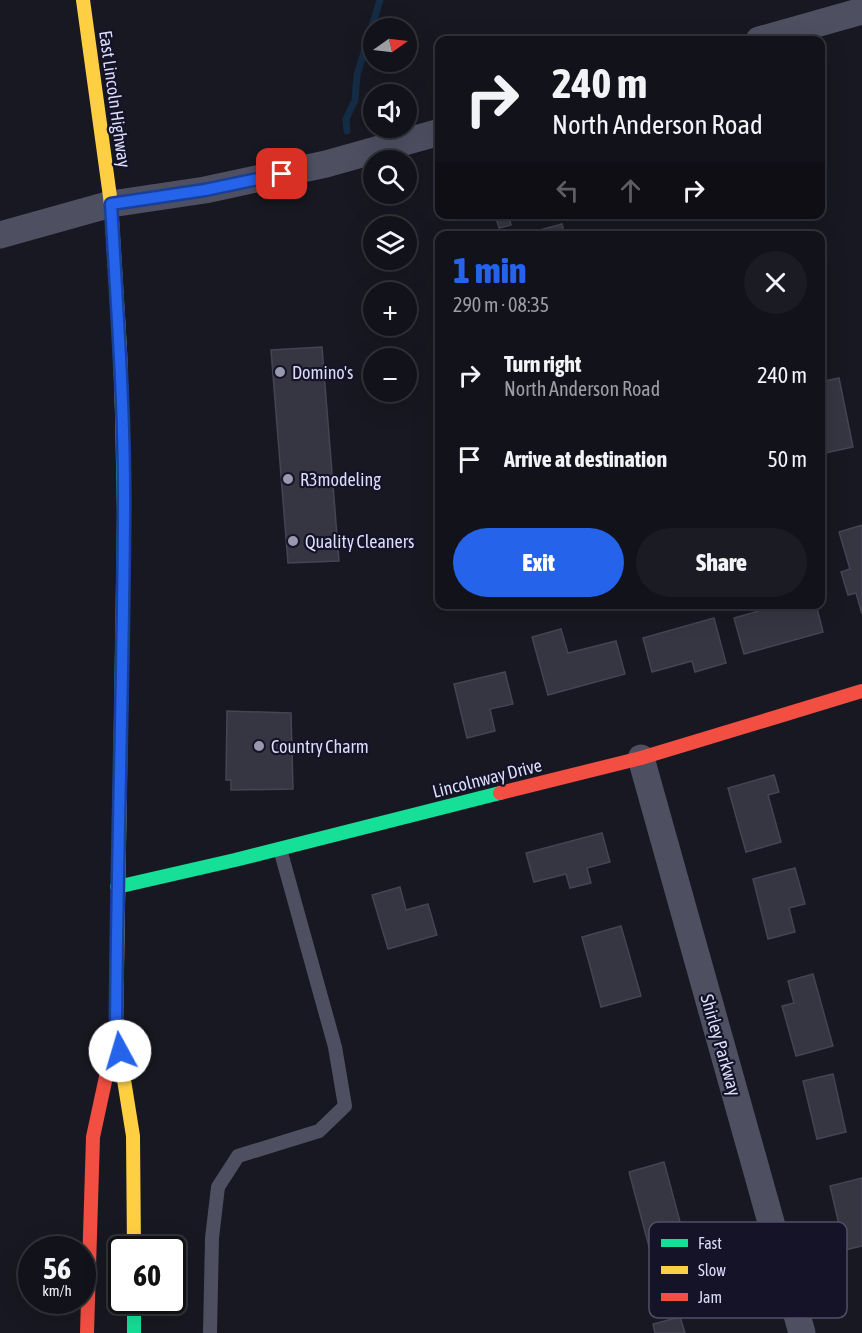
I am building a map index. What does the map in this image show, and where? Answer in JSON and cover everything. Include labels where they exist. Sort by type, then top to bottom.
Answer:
[{"type":"main road","name":"East Lincoln Highway","points":[[83,0],[111,204],[120,350],[124,515],[116,1030],[133,1136],[134,1236]]},
{"type":"main road","name":"Lincolnway Drive","points":[[117,887],[280,849],[641,758],[862,691]]},
{"type":"main road","name":"East Lincoln Highway","points":[[87,1333],[93,1137],[116,1030]]},
{"type":"main road","points":[[134,1314],[134,1333]]},
{"type":"street","points":[[773,36],[862,11]]},
{"type":"street","points":[[0,235],[111,204],[205,190],[326,164],[435,133]]},
{"type":"street","name":"Shirley Parkway","points":[[641,758],[771,1222]]},
{"type":"street","name":"Shirley Parkway","points":[[798,1318],[802,1333]]},
{"type":"lane","points":[[210,1333],[212,1238],[218,1187],[238,1156],[319,1131],[345,1106],[335,1047],[280,849]]},
{"type":"building","points":[[496,219],[510,219],[511,225],[499,228]]},
{"type":"building","points":[[562,224],[564,231],[536,231]]},
{"type":"building","points":[[322,347],[339,561],[288,563],[271,350]]},
{"type":"building","points":[[839,378],[853,447],[825,453],[825,381]]},
{"type":"building","points":[[862,525],[862,614],[856,593],[848,595],[841,572],[850,569],[839,532]]},
{"type":"building","points":[[766,609],[817,609],[823,632],[744,654],[734,618]]},
{"type":"building","points":[[714,618],[726,663],[695,672],[692,661],[652,672],[643,638]]},
{"type":"building","points":[[561,629],[568,653],[616,641],[625,674],[548,695],[532,637]]},
{"type":"building","points":[[505,672],[513,704],[490,709],[495,731],[467,738],[454,684]]},
{"type":"building","name":"Country Charm","points":[[227,711],[291,713],[293,789],[231,790],[231,780],[226,780]]},
{"type":"building","points":[[774,775],[779,792],[768,795],[781,842],[746,852],[728,788]]},
{"type":"building","points":[[602,833],[610,862],[587,868],[591,883],[570,888],[566,874],[534,882],[526,853]]},
{"type":"building","points":[[795,868],[805,904],[789,908],[795,932],[768,939],[753,879]]},
{"type":"building","points":[[400,887],[406,910],[428,904],[437,935],[388,949],[372,895]]},
{"type":"building","points":[[621,926],[641,996],[601,1007],[582,937]]},
{"type":"building","points":[[813,974],[833,1046],[796,1056],[782,1006],[794,1003],[788,981]]},
{"type":"building","points":[[833,1074],[846,1132],[817,1139],[803,1081]]},
{"type":"building","points":[[664,1162],[680,1222],[649,1222],[649,1247],[629,1172]]},
{"type":"building","points":[[862,1178],[862,1246],[847,1250],[847,1222],[838,1222],[830,1186]]},
{"type":"building","points":[[680,1318],[685,1333],[655,1333],[653,1324]]},
{"type":"waterway","points":[[347,131],[346,119],[355,100],[357,75],[380,0]]},
{"type":"traffic: fast","points":[[120,783],[124,515],[122,412]]},
{"type":"traffic: fast","points":[[117,887],[235,860],[500,793]]},
{"type":"traffic: fast","points":[[134,1314],[134,1333]]},
{"type":"traffic: slow","points":[[83,0],[111,204],[122,412]]},
{"type":"traffic: slow","points":[[120,783],[116,1030],[133,1136],[134,1236]]},
{"type":"traffic: jam","points":[[500,793],[641,758],[862,691]]},
{"type":"traffic: jam","points":[[87,1333],[93,1137],[112,1049]]},
{"type":"place","name":"Domino's","points":[[280,372]]},
{"type":"place","name":"R3modeling","points":[[288,479]]},
{"type":"place","name":"Quality Cleaners","points":[[293,541]]},
{"type":"place","name":"Country Charm","points":[[259,746]]},
{"type":"route","points":[[120,1051],[116,1030],[117,887],[124,515],[120,350],[111,204],[205,190],[282,174]]}]
